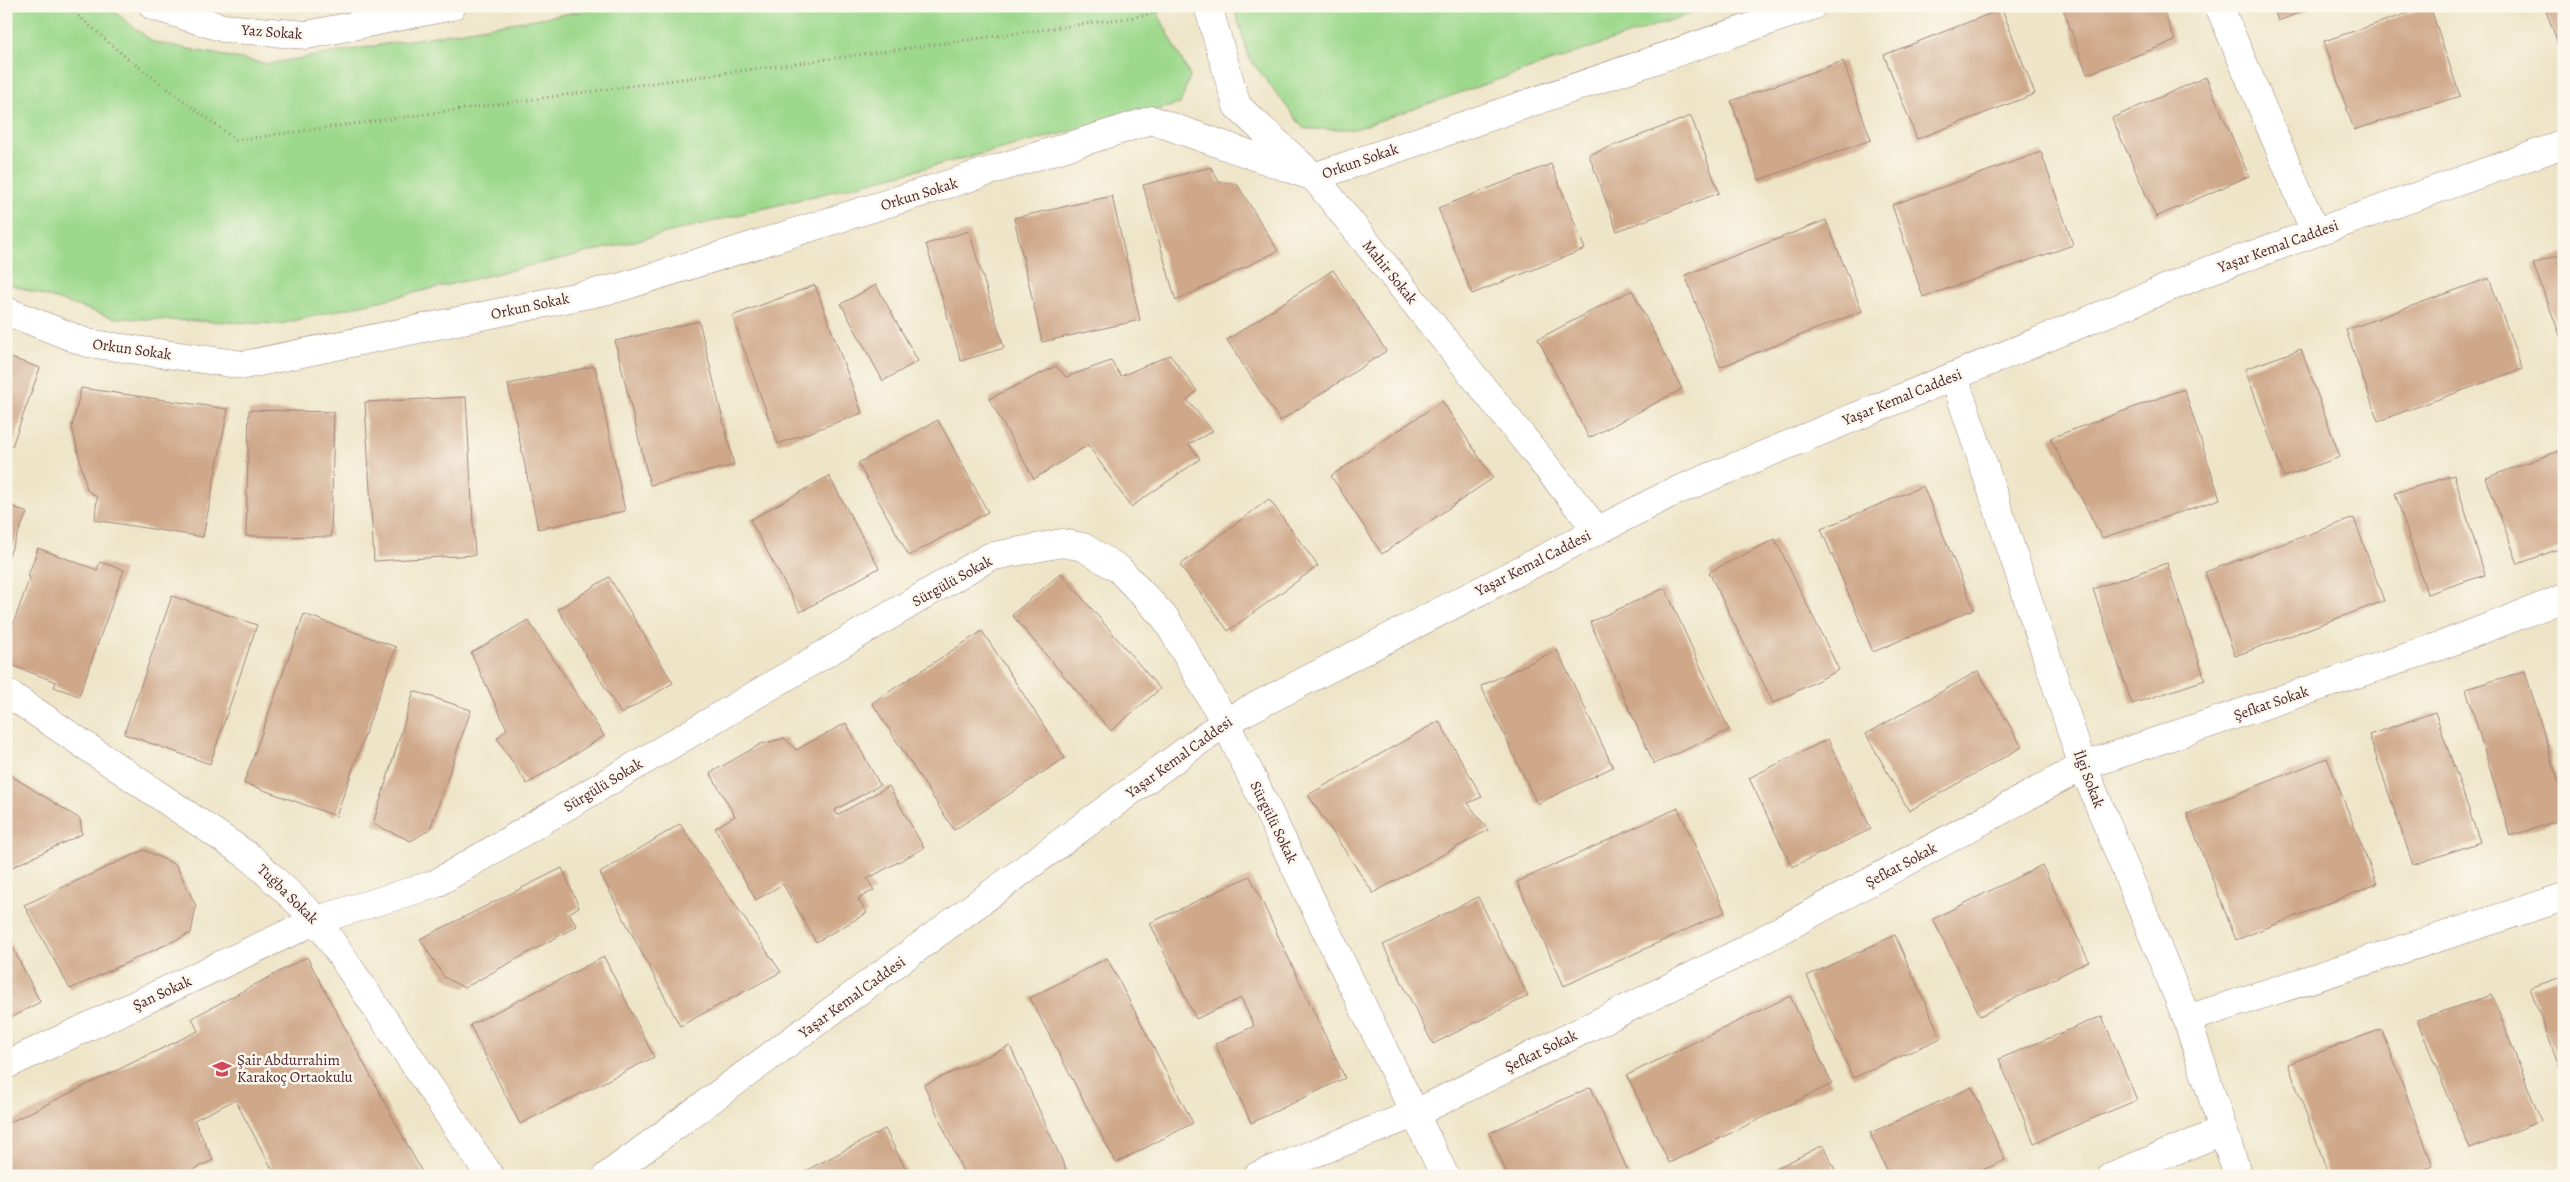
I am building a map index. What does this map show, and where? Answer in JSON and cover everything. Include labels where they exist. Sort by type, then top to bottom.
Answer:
[{"type":"street","name":"Yaz Sokak","points":[[152,6],[223,28],[307,35],[452,6]]},
{"type":"street","name":"Mahir Sokak","points":[[1208,6],[1237,106],[1314,177],[1597,530]]},
{"type":"street","name":"Orkun Sokak","points":[[6,311],[87,342],[244,365],[618,288],[1152,120],[1314,177],[1812,6]]},
{"type":"street","points":[[2219,6],[2315,232]]},
{"type":"street","name":"Yaşar Kemal Caddesi","points":[[607,1176],[1225,722],[1669,494],[2213,269],[2564,144]]},
{"type":"street","name":"İlgi Sokak","points":[[1954,376],[2083,766],[2186,1019],[2238,1176]]},
{"type":"street","name":"Sürgülü Sokak","points":[[317,920],[435,884],[989,557],[1062,543],[1083,547],[1119,569],[1166,619],[1225,722],[1414,1114],[1446,1176]]},
{"type":"street","name":"Şefkat Sokak","points":[[1256,1176],[1414,1114],[1733,956],[2083,766],[2440,646],[2564,598]]},
{"type":"street","name":"Tuğba Sokak","points":[[13,703],[250,857],[317,920],[490,1176]]},
{"type":"street","points":[[2186,1019],[2564,897]]},
{"type":"street","name":"Şan Sokak","points":[[6,1065],[317,920]]},
{"type":"street","points":[[2112,1176],[2223,1131]]},
{"type":"path","points":[[67,6],[128,59],[236,140],[1142,16],[1174,6]]},
{"type":"green space","points":[[6,6],[107,6],[153,42],[267,64],[612,6],[1154,6],[1190,76],[1180,104],[611,247],[280,324],[114,318],[6,283]]},
{"type":"green space","points":[[1234,6],[1712,6],[1355,129],[1304,129],[1249,58]]},
{"type":"building","points":[[2062,6],[2162,6],[2175,41],[2087,74]]},
{"type":"building","points":[[2273,6],[2317,6],[2278,21]]},
{"type":"building","points":[[2430,6],[2460,96],[2354,130],[2324,41]]},
{"type":"building","points":[[2544,6],[2564,6],[2564,59]]},
{"type":"building","points":[[2002,9],[2035,94],[1917,139],[1884,55]]},
{"type":"building","points":[[1843,61],[1871,140],[1759,180],[1731,101]]},
{"type":"building","points":[[2206,77],[2249,176],[2156,217],[2112,118]]},
{"type":"building","points":[[1691,116],[1719,193],[1617,231],[1589,155]]},
{"type":"building","points":[[2041,152],[2073,245],[1923,297],[1892,205]]},
{"type":"building","points":[[1551,164],[1585,249],[1472,294],[1438,208]]},
{"type":"building","points":[[1211,167],[1219,182],[1237,184],[1278,251],[1176,301],[1143,185]]},
{"type":"building","points":[[1112,196],[1140,320],[1042,342],[1014,218]]},
{"type":"building","points":[[1826,220],[1862,311],[1720,367],[1685,275]]},
{"type":"building","points":[[969,231],[1004,348],[961,361],[926,244]]},
{"type":"building","points":[[2564,253],[2564,346],[2533,264]]},
{"type":"building","points":[[1333,270],[1386,351],[1280,421],[1227,340]]},
{"type":"building","points":[[2489,278],[2522,369],[2378,421],[2346,330]]},
{"type":"building","points":[[815,285],[862,413],[778,444],[732,316]]},
{"type":"building","points":[[876,285],[918,361],[883,381],[841,304]]},
{"type":"building","points":[[1632,290],[1682,389],[1589,438],[1538,339]]},
{"type":"building","points":[[699,321],[734,465],[650,485],[615,341]]},
{"type":"building","points":[[2301,349],[2340,457],[2284,477],[2245,369]]},
{"type":"building","points":[[1170,355],[1197,391],[1187,400],[1213,431],[1189,444],[1200,459],[1131,507],[1088,445],[1034,479],[989,399],[1056,366],[1066,377],[1111,361],[1121,376]]},
{"type":"building","points":[[6,356],[40,368],[12,446],[6,444]]},
{"type":"building","points":[[595,366],[625,511],[538,529],[508,384]]},
{"type":"building","points":[[81,388],[228,409],[203,537],[95,520],[97,497],[87,490],[72,427]]},
{"type":"building","points":[[2184,389],[2220,499],[2102,538],[2050,438]]},
{"type":"building","points":[[466,397],[475,555],[374,561],[365,402]]},
{"type":"building","points":[[1442,401],[1493,478],[1382,554],[1331,476]]},
{"type":"building","points":[[249,410],[334,412],[331,537],[246,536]]},
{"type":"building","points":[[938,420],[988,512],[909,556],[858,463]]},
{"type":"building","points":[[2564,449],[2564,547],[2518,564],[2486,478]]},
{"type":"building","points":[[2454,475],[2485,575],[2427,594],[2395,493]]},
{"type":"building","points":[[829,476],[879,568],[800,612],[750,520]]},
{"type":"building","points":[[1923,486],[1974,609],[1873,652],[1821,529]]},
{"type":"building","points":[[1269,499],[1318,566],[1228,631],[1180,565]]},
{"type":"building","points":[[6,503],[27,513],[6,562]]},
{"type":"building","points":[[2354,518],[2384,601],[2235,656],[2205,572]]},
{"type":"building","points":[[1775,539],[1839,670],[1773,703],[1709,572]]},
{"type":"building","points":[[38,548],[97,570],[100,562],[124,570],[79,696],[54,687],[56,682],[6,663],[6,635],[9,629],[11,630]]},
{"type":"building","points":[[2167,563],[2205,680],[2132,704],[2093,589]]},
{"type":"building","points":[[1061,573],[1160,689],[1111,731],[1012,615]]},
{"type":"building","points":[[609,577],[673,683],[621,714],[558,609]]},
{"type":"building","points":[[1665,588],[1729,730],[1654,764],[1590,622]]},
{"type":"building","points":[[172,596],[257,625],[210,764],[124,734]]},
{"type":"building","points":[[304,614],[396,647],[336,816],[244,783]]},
{"type":"building","points":[[528,620],[604,736],[527,784],[497,738],[507,729],[471,653]]},
{"type":"building","points":[[982,631],[1065,758],[954,830],[872,703]]},
{"type":"building","points":[[1557,650],[1613,767],[1537,804],[1481,686]]},
{"type":"building","points":[[1978,671],[2022,747],[1909,811],[1866,734]]},
{"type":"building","points":[[2525,671],[2564,801],[2564,819],[2510,836],[2466,689]]},
{"type":"building","points":[[414,691],[471,710],[430,829],[411,841],[373,824]]},
{"type":"building","points":[[2435,712],[2480,842],[2413,865],[2369,735]]},
{"type":"building","points":[[1439,721],[1482,797],[1468,803],[1488,830],[1373,893],[1308,795]]},
{"type":"building","points":[[846,723],[880,785],[835,810],[837,815],[889,786],[924,848],[867,879],[874,890],[858,899],[867,913],[816,942],[783,884],[756,900],[715,828],[735,816],[710,773],[761,744],[785,738],[796,750]]},
{"type":"building","points":[[1828,739],[1871,829],[1792,867],[1749,778]]},
{"type":"building","points":[[2327,758],[2377,884],[2236,940],[2187,814]]},
{"type":"building","points":[[10,775],[80,819],[82,834],[6,870],[6,777]]},
{"type":"building","points":[[1678,808],[1725,912],[1564,986],[1517,882]]},
{"type":"building","points":[[680,824],[781,972],[680,1026],[600,873]]},
{"type":"building","points":[[144,850],[176,865],[196,906],[191,933],[70,989],[24,905]]},
{"type":"building","points":[[2042,865],[2089,961],[1980,1016],[1933,919]]},
{"type":"building","points":[[562,868],[579,907],[569,913],[577,926],[464,988],[444,977],[420,939]]},
{"type":"building","points":[[1250,876],[1345,1078],[1251,1123],[1215,1044],[1254,1026],[1241,998],[1196,1019],[1150,923]]},
{"type":"building","points":[[1478,897],[1528,996],[1433,1044],[1383,945]]},
{"type":"building","points":[[6,934],[40,1002],[6,1020]]},
{"type":"building","points":[[1895,935],[1941,1038],[1853,1078],[1807,976]]},
{"type":"building","name":"Şair Abdurrahim Karakoç Ortaokulu","points":[[307,957],[424,1176],[276,1176],[235,1100],[194,1120],[213,1160],[181,1176],[6,1176],[6,1124],[198,1031],[192,1018]]},
{"type":"building","points":[[604,957],[654,1057],[520,1124],[470,1025]]},
{"type":"building","points":[[1107,958],[1193,1123],[1116,1163],[1030,998]]},
{"type":"building","points":[[2564,976],[2564,1079],[2530,988]]},
{"type":"building","points":[[2492,995],[2541,1121],[2470,1149],[2417,1020]]},
{"type":"building","points":[[1790,996],[1832,1084],[1669,1163],[1627,1075]]},
{"type":"building","points":[[2102,1016],[2137,1100],[2034,1143],[1999,1059]]},
{"type":"building","points":[[2382,1029],[2433,1166],[2408,1176],[2329,1176],[2288,1064]]},
{"type":"building","points":[[1010,1046],[1069,1176],[965,1176],[924,1085]]},
{"type":"building","points":[[1591,1087],[1630,1176],[1508,1176],[1489,1133]]},
{"type":"building","points":[[1972,1087],[2005,1160],[1970,1176],[1889,1176],[1870,1133]]},
{"type":"building","points":[[885,1129],[909,1176],[796,1176]]},
{"type":"building","points":[[1823,1145],[1838,1176],[1761,1176]]},
{"type":"building","points":[[1399,1170],[1402,1176],[1388,1176]]},
{"type":"place","name":"Şair Abdurrahim Karakoç Ortaokulu","points":[[222,1069]]}]
